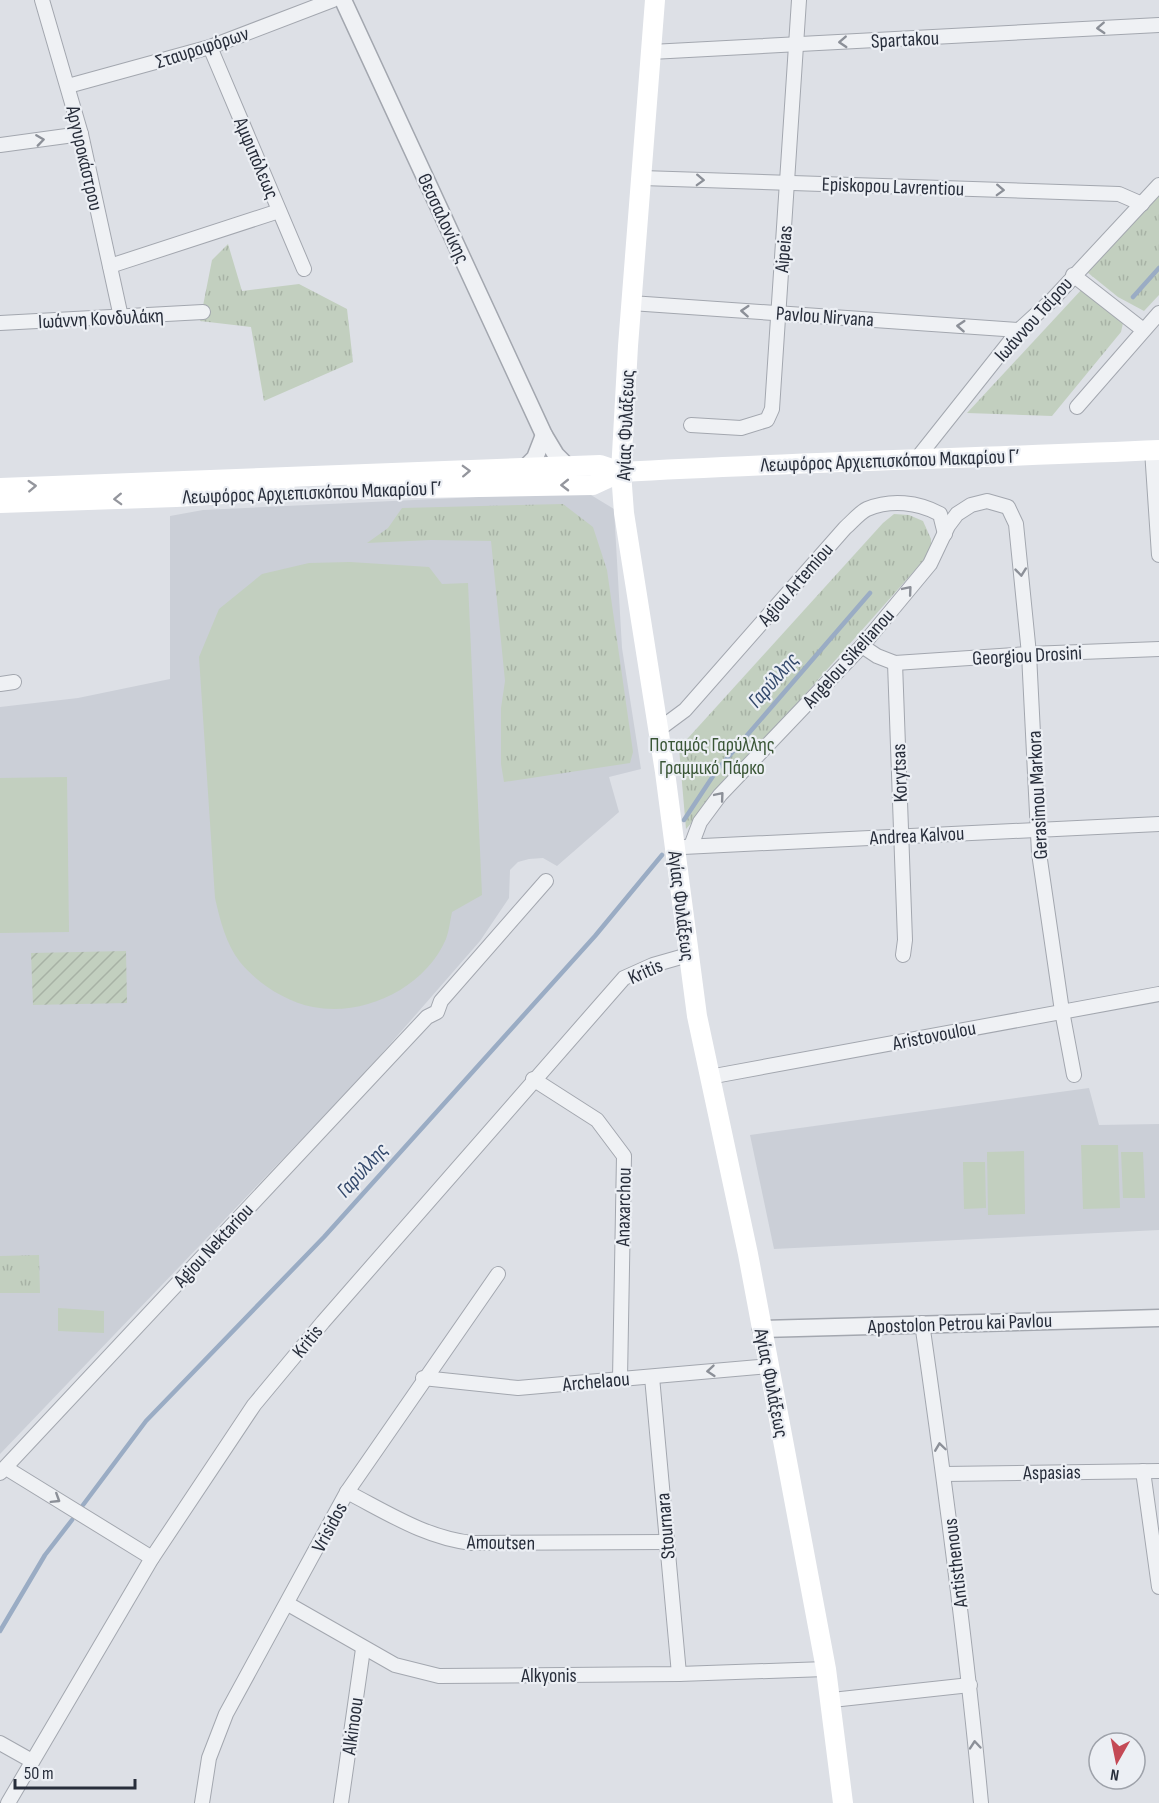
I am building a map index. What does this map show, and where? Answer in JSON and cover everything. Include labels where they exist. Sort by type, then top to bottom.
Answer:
[{"type":"main road","name":"Αγίας Φυλάξεως","points":[[655,0],[644,120],[621,472],[626,525],[658,730],[683,847],[688,955],[709,1077],[748,1254],[832,1700],[843,1803]]},
{"type":"main road","name":"Λεωφόρος Αρχιεπισκόπου Μακαρίου Γ’","points":[[0,503],[175,489],[567,466],[600,465],[621,472],[765,464],[915,461],[1155,450]]},
{"type":"main road","name":"Λεωφόρος Αρχιεπισκόπου Μακαρίου Γ’","points":[[0,488],[284,490],[593,485],[621,472]]},
{"type":"street","name":"Αργυροκάστρου","points":[[42,0],[81,134],[121,317]]},
{"type":"street","name":"Σταυροφόρων","points":[[68,86],[210,47],[333,0]]},
{"type":"street","name":"Θεσσαλονίκης","points":[[343,0],[544,435],[556,455],[567,466]]},
{"type":"street","name":"Aipeias","points":[[691,425],[741,428],[767,420],[771,409],[799,0]]},
{"type":"street","name":"Spartakou","points":[[651,52],[1159,25]]},
{"type":"street","name":"Αμφιπόλεως","points":[[210,47],[304,269]]},
{"type":"street","points":[[0,145],[81,134]]},
{"type":"street","name":"Episkopou Lavrentiou","points":[[642,178],[1119,194],[1142,204]]},
{"type":"street","name":"Ιωάννου Τσίρου","points":[[915,461],[1019,330],[1052,300],[1159,185]]},
{"type":"street","points":[[110,266],[279,211]]},
{"type":"street","points":[[1073,275],[1142,329]]},
{"type":"street","name":"Pavlou Nirvana","points":[[631,303],[1019,330]]},
{"type":"street","name":"Ιωάννη Κονδυλάκη","points":[[0,323],[203,312]]},
{"type":"street","points":[[1077,407],[1142,329],[1159,313]]},
{"type":"street","points":[[525,468],[535,458],[544,435]]},
{"type":"street","points":[[1155,450],[1159,555]]},
{"type":"street","name":"Angelou Sikelianou","points":[[683,847],[720,795],[862,646],[930,564],[957,514],[971,505],[987,501],[999,503],[1014,514]]},
{"type":"street","name":"Agiou Artemiou","points":[[658,730],[685,710],[845,528],[866,510],[900,504],[922,505],[940,514],[945,534]]},
{"type":"street","name":"Gerasimou Markora","points":[[1014,514],[1029,654],[1039,853],[1062,1011],[1074,1075]]},
{"type":"street","points":[[862,646],[877,656],[895,663]]},
{"type":"street","name":"Georgiou Drosini","points":[[895,663],[1029,654],[1159,649]]},
{"type":"street","name":"Korytsas","points":[[895,663],[905,940],[903,955]]},
{"type":"street","points":[[0,684],[14,682]]},
{"type":"street","name":"Andrea Kalvou","points":[[683,847],[1159,824]]},
{"type":"street","name":"Agiou Nektariou","points":[[3,1471],[427,1017],[437,1012],[441,1001],[546,881]]},
{"type":"street","name":"Kritis","points":[[8,1803],[152,1558],[255,1405],[323,1322],[533,1079],[624,978],[653,965],[688,955]]},
{"type":"street","name":"Aristovoulou","points":[[709,1077],[1159,994]]},
{"type":"street","name":"Anaxarchou","points":[[533,1079],[597,1120],[624,1156],[620,1379]]},
{"type":"street","name":"Vrisidos","points":[[202,1803],[209,1758],[226,1714],[347,1492],[423,1378],[498,1274]]},
{"type":"street","name":"Apostolon Petrou kai Pavlou","points":[[761,1329],[1159,1318]]},
{"type":"street","name":"Antisthenous","points":[[922,1323],[944,1474],[970,1685],[981,1803]]},
{"type":"street","name":"Archelaou","points":[[423,1378],[518,1388],[770,1366]]},
{"type":"street","name":"Stournara","points":[[652,1377],[680,1674]]},
{"type":"street","points":[[3,1471],[152,1558]]},
{"type":"street","points":[[1143,1471],[1159,1587]]},
{"type":"street","name":"Aspasias","points":[[944,1474],[1159,1471]]},
{"type":"street","name":"Amoutsen","points":[[347,1492],[428,1534],[450,1541],[472,1543],[666,1542]]},
{"type":"street","name":"Alkyonis","points":[[288,1604],[363,1649],[395,1665],[439,1676],[680,1674],[826,1669]]},
{"type":"street","name":"Alkinoou","points":[[341,1803],[363,1649]]},
{"type":"street","points":[[832,1700],[970,1685]]},
{"type":"street","points":[[0,1743],[32,1761]]},
{"type":"shaded area","points":[[586,492],[614,509],[622,648],[641,769],[609,777],[619,812],[557,866],[543,858],[529,859],[518,862],[510,870],[509,898],[480,941],[364,1074],[0,1454],[0,707],[78,698],[170,679],[170,516],[203,510]]},
{"type":"shaded area","points":[[1089,1088],[1099,1125],[1159,1124],[1159,1230],[774,1249],[750,1135]]},
{"type":"green space","points":[[1159,195],[1159,295],[1144,311],[1118,297],[1087,272]]},
{"type":"green space","points":[[228,244],[242,291],[299,284],[347,309],[353,362],[264,401],[251,327],[200,321],[212,260]]},
{"type":"green space","points":[[1083,288],[1119,316],[1123,323],[1121,332],[1052,416],[967,413]]},
{"type":"green space","points":[[563,504],[593,527],[607,570],[633,752],[630,763],[504,782],[501,764],[501,708],[505,681],[491,541],[431,540],[367,543],[388,528],[402,508]]},
{"type":"green space","name":"Ποταμός Γαρύλλης Γραμμικό Πάρκο","points":[[894,514],[909,515],[923,521],[931,539],[931,552],[686,829],[679,748],[883,523]]},
{"type":"green space","points":[[350,562],[429,567],[442,584],[468,583],[482,895],[452,912],[446,939],[436,956],[424,972],[408,985],[372,1003],[332,1009],[313,1007],[293,1001],[263,984],[240,962],[224,932],[215,898],[199,657],[219,609],[262,574],[309,563]]},
{"type":"green space","points":[[67,777],[69,932],[0,933],[0,778]]},
{"type":"green space","points":[[126,951],[127,1003],[33,1005],[31,953]]},
{"type":"green space","points":[[1081,1145],[1118,1145],[1120,1208],[1083,1209]]},
{"type":"green space","points":[[1024,1151],[1025,1214],[988,1215],[987,1152]]},
{"type":"green space","points":[[1121,1152],[1143,1152],[1145,1198],[1123,1198]]},
{"type":"green space","points":[[963,1162],[985,1162],[986,1208],[964,1209]]},
{"type":"green space","points":[[39,1255],[40,1293],[0,1293],[0,1256]]},
{"type":"green space","points":[[58,1308],[104,1311],[104,1333],[58,1331]]},
{"type":"waterway","name":"Γαρύλλης","points":[[1133,297],[1159,268]]},
{"type":"waterway","name":"Γαρύλλης","points":[[684,820],[717,770],[870,593]]},
{"type":"waterway","name":"Γαρύλλης","points":[[83,1505],[146,1421],[324,1237],[595,936],[662,855]]},
{"type":"waterway","name":"Γαρύλλης","points":[[0,1631],[45,1555],[72,1520]]}]
